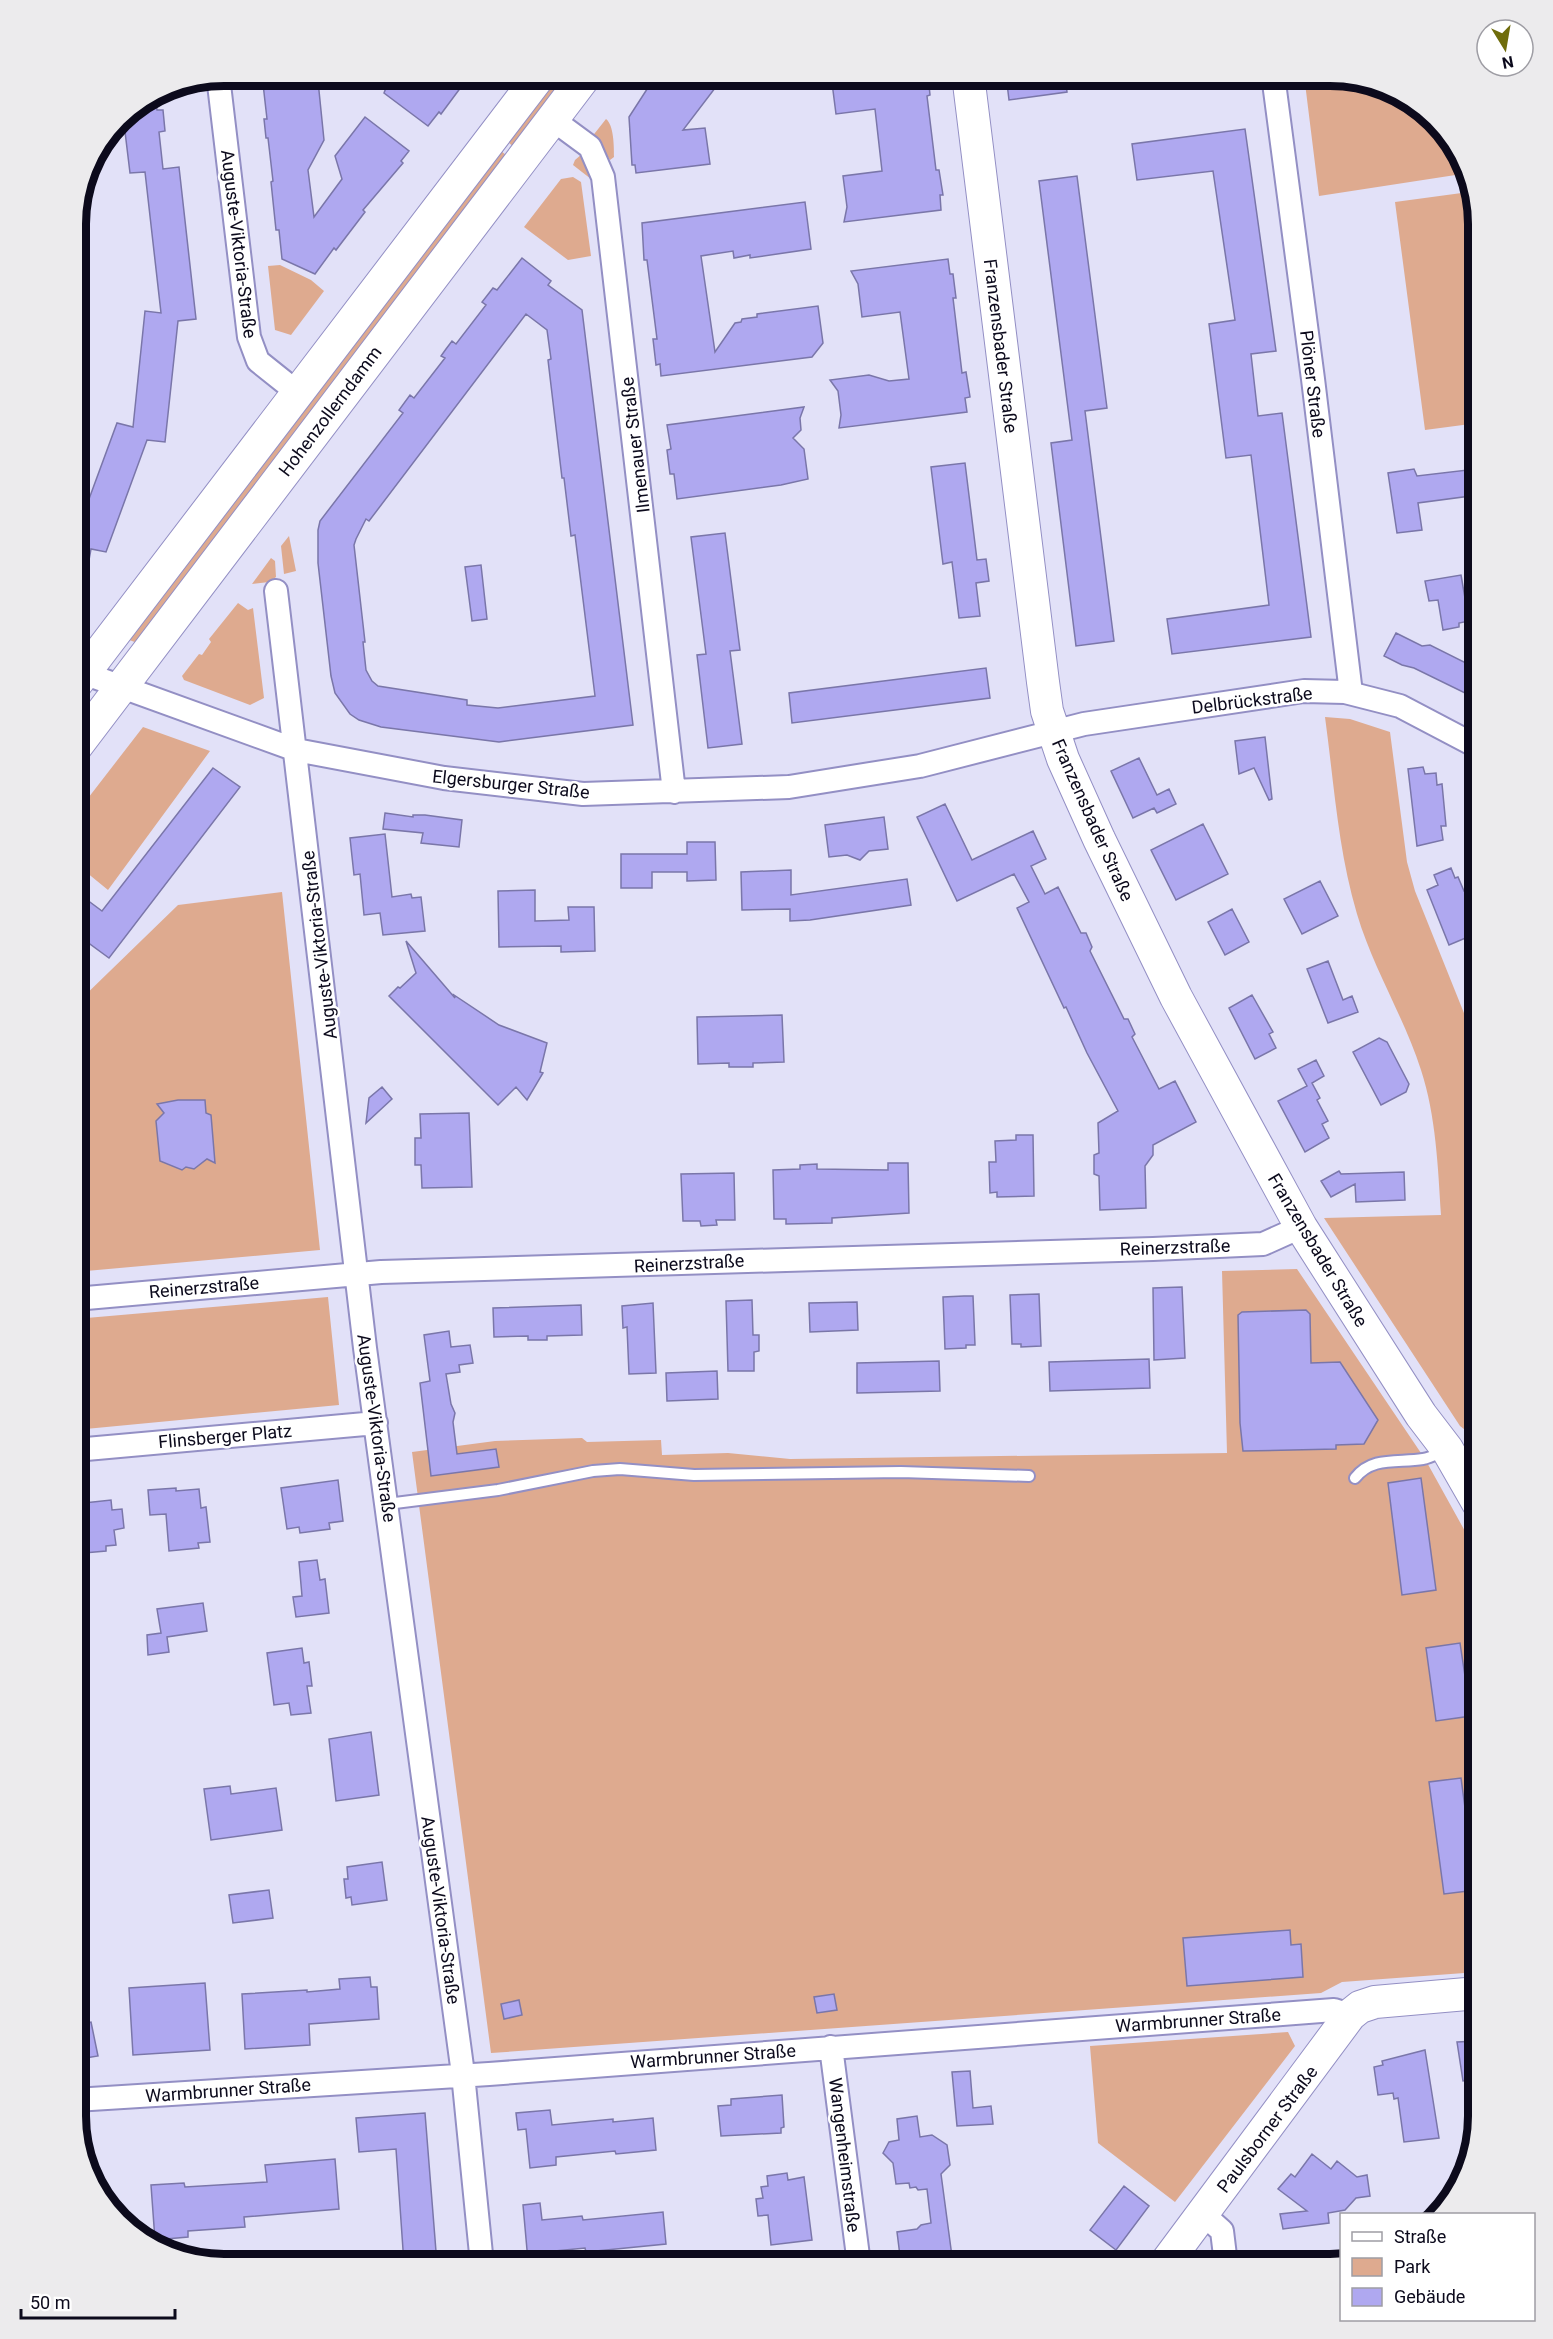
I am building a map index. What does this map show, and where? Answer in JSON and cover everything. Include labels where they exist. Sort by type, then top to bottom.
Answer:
[{"type":"street","name":"Auguste-Viktoria-Straße","points":[[219,86],[249,337],[258,361],[298,393]]},
{"type":"street","name":"Hohenzollerndamm","points":[[86,666],[298,393],[532,86]]},
{"type":"street","name":"Hohenzollerndamm","points":[[86,734],[578,86]]},
{"type":"street","name":"Franzensbader Straße","points":[[969,86],[1043,682],[1053,732],[1099,839],[1176,997],[1301,1227],[1421,1415],[1447,1449],[1468,1486]]},
{"type":"street","name":"Plöner Straße","points":[[1274,86],[1351,693]]},
{"type":"street","name":"Ilmenauer Straße","points":[[552,119],[590,147],[603,177],[674,792]]},
{"type":"street","name":"Auguste-Viktoria-Straße","points":[[276,591],[357,1273],[463,2074],[481,2253]]},
{"type":"street","name":"Elgersburger Straße","points":[[86,678],[121,688],[296,750],[444,778],[571,793],[674,792],[789,787],[920,766],[1053,732]]},
{"type":"street","name":"Delbrückstraße","points":[[1053,732],[1119,718],[1304,691],[1351,693],[1400,706],[1468,742]]},
{"type":"street","name":"Reinerzstraße","points":[[86,1298],[357,1273],[1263,1244],[1301,1227]]},
{"type":"street","name":"Flinsberger Platz","points":[[86,1449],[376,1423]]},
{"type":"street","name":"Franzensbader Straße","points":[[1447,1449],[1468,1459]]},
{"type":"street","name":"Warmbrunner Straße","points":[[86,2099],[489,2074],[1362,2008],[1468,1995]]},
{"type":"street","name":"Paulsborner Straße","points":[[1173,2253],[1362,2008]]},
{"type":"street","name":"Wangenheimstraße","points":[[831,2047],[858,2253]]},
{"type":"street","points":[[1203,2214],[1222,2231],[1225,2253]]},
{"type":"lane","points":[[1354,1478],[1363,1467],[1384,1462],[1425,1459],[1447,1449]]},
{"type":"lane","points":[[387,1504],[498,1490],[593,1471],[620,1469],[694,1475],[901,1472],[1029,1476]]},
{"type":"green space","points":[[544,86],[567,86],[518,150],[504,139]]},
{"type":"green space","points":[[1305,86],[1356,88],[1398,104],[1427,126],[1439,140],[1458,175],[1319,196]]},
{"type":"green space","points":[[606,119],[611,126],[614,142],[614,157],[610,160],[591,138]]},
{"type":"green space","points":[[497,148],[510,158],[140,644],[124,638]]},
{"type":"green space","points":[[582,154],[593,177],[591,179],[573,165]]},
{"type":"green space","points":[[573,177],[581,182],[591,256],[568,260],[524,227],[561,179]]},
{"type":"green space","points":[[1464,193],[1468,224],[1468,424],[1425,430],[1395,202]]},
{"type":"green space","points":[[280,265],[311,280],[324,291],[291,335],[275,330],[268,266]]},
{"type":"green space","points":[[289,536],[296,571],[284,574],[281,546]]},
{"type":"green space","points":[[271,558],[275,561],[276,577],[269,582],[252,584]]},
{"type":"green space","points":[[238,603],[248,610],[253,608],[264,698],[250,705],[184,680],[182,676],[199,654],[202,655],[211,642],[209,639]]},
{"type":"green space","points":[[1325,717],[1350,719],[1390,732],[1407,862],[1415,891],[1468,1023],[1468,1432],[1460,1426],[1324,1218],[1441,1215],[1435,1142],[1426,1087],[1414,1050],[1371,954],[1357,914],[1345,866]]},
{"type":"green space","points":[[143,727],[210,751],[108,890],[86,872],[86,801]]},
{"type":"green space","points":[[282,892],[320,1250],[86,1271],[86,994],[178,905]]},
{"type":"green space","points":[[1297,1269],[1425,1459],[1466,1533],[1468,1542],[1468,1973],[1342,1982],[1321,1993],[491,2053],[412,1452],[495,1441],[582,1438],[587,1442],[661,1440],[662,1455],[728,1453],[790,1459],[1227,1453],[1222,1271]]},
{"type":"green space","points":[[328,1297],[339,1405],[86,1429],[86,1318]]},
{"type":"green space","points":[[1288,2032],[1295,2046],[1175,2202],[1098,2143],[1090,2046]]},
{"type":"building","points":[[263,86],[319,86],[324,140],[308,170],[314,217],[342,179],[335,156],[365,117],[409,151],[401,161],[403,163],[363,210],[365,212],[315,274],[282,259],[279,230],[276,230],[271,182],[273,181],[268,138],[266,138],[264,119],[267,119]]},
{"type":"building","points":[[387,86],[462,86],[441,114],[439,112],[428,126],[384,93]]},
{"type":"building","points":[[649,86],[717,86],[683,130],[705,128],[710,164],[636,173],[635,165],[632,165],[629,117]]},
{"type":"building","points":[[832,86],[929,86],[930,95],[927,96],[936,170],[939,170],[943,195],[940,195],[941,210],[844,222],[847,207],[843,176],[882,171],[875,109],[836,114]]},
{"type":"building","points":[[1007,86],[1066,86],[1067,92],[1009,100]]},
{"type":"building","points":[[156,103],[157,110],[163,110],[165,131],[159,132],[163,169],[179,167],[196,319],[178,321],[165,442],[147,440],[106,552],[91,549],[86,576],[86,507],[117,423],[133,427],[145,311],[161,313],[145,172],[130,173],[125,128]]},
{"type":"building","points":[[1245,129],[1276,351],[1251,354],[1258,416],[1282,413],[1311,637],[1172,654],[1167,619],[1269,605],[1251,455],[1226,458],[1209,324],[1235,320],[1213,171],[1137,180],[1132,144]]},
{"type":"building","points":[[1077,176],[1107,408],[1085,411],[1114,641],[1076,646],[1051,443],[1072,440],[1039,181]]},
{"type":"building","points":[[805,202],[811,249],[750,258],[750,255],[734,258],[733,251],[701,256],[715,352],[735,323],[741,322],[742,319],[757,317],[757,314],[818,306],[823,343],[812,357],[661,376],[660,364],[656,365],[653,339],[657,339],[647,260],[644,260],[642,223]]},
{"type":"building","points":[[522,258],[551,281],[548,285],[582,310],[633,725],[499,742],[381,727],[359,720],[350,714],[335,693],[318,563],[320,521],[403,413],[399,410],[410,395],[414,398],[445,358],[441,356],[452,341],[456,344],[486,305],[482,302],[493,288],[497,290]],"holes":[[[526,314],[547,330],[551,359],[548,360],[562,478],[564,478],[571,536],[575,535],[595,696],[498,708],[467,705],[467,700],[378,686],[366,670],[354,545],[356,539],[366,519],[369,521]]]},
{"type":"building","points":[[948,259],[950,274],[953,274],[956,298],[953,298],[962,373],[966,372],[970,397],[965,398],[967,412],[839,428],[841,415],[838,391],[830,380],[869,375],[889,381],[909,379],[900,312],[862,317],[858,284],[851,271]]},
{"type":"building","points":[[804,407],[800,418],[801,430],[793,438],[804,449],[808,479],[781,485],[677,499],[674,474],[670,474],[667,450],[671,449],[667,425]]},
{"type":"building","points":[[965,463],[977,560],[986,559],[989,581],[976,583],[980,616],[959,618],[952,562],[943,564],[931,467]]},
{"type":"building","points":[[1414,469],[1417,476],[1468,470],[1468,496],[1418,503],[1422,530],[1397,533],[1388,473]]},
{"type":"building","points":[[725,533],[740,650],[730,651],[742,744],[708,748],[697,655],[706,654],[691,537]]},
{"type":"building","points":[[481,565],[487,619],[472,621],[465,567]]},
{"type":"building","points":[[1461,575],[1468,621],[1459,623],[1459,627],[1443,630],[1438,600],[1429,601],[1425,581]]},
{"type":"building","points":[[1396,633],[1422,646],[1430,645],[1468,664],[1468,687],[1465,693],[1384,656]]},
{"type":"building","points":[[986,668],[990,698],[792,723],[789,693]]},
{"type":"building","points":[[1265,737],[1272,799],[1269,800],[1254,768],[1239,774],[1235,741]]},
{"type":"building","points":[[1139,758],[1157,795],[1169,789],[1176,804],[1157,813],[1154,808],[1133,818],[1111,771]]},
{"type":"building","points":[[1423,767],[1425,774],[1436,773],[1437,785],[1442,784],[1446,826],[1441,826],[1443,840],[1417,846],[1408,769]]},
{"type":"building","points":[[213,768],[240,787],[109,958],[86,941],[86,899],[102,911]]},
{"type":"building","points":[[945,804],[972,860],[1033,831],[1046,859],[1031,866],[1045,894],[1058,887],[1081,933],[1086,933],[1092,947],[1090,951],[1124,1019],[1128,1019],[1135,1034],[1132,1037],[1159,1089],[1175,1081],[1196,1122],[1153,1145],[1153,1155],[1145,1166],[1146,1208],[1100,1210],[1099,1176],[1094,1174],[1094,1155],[1099,1153],[1098,1123],[1118,1111],[1066,1007],[1064,1008],[1017,908],[1029,902],[1014,874],[957,901],[917,817]]},
{"type":"building","points":[[385,813],[462,820],[459,847],[421,843],[423,833],[383,829]]},
{"type":"building","points":[[884,817],[888,849],[869,851],[860,860],[847,855],[829,857],[825,825]]},
{"type":"building","points":[[1203,824],[1228,874],[1176,900],[1151,850]]},
{"type":"building","points":[[385,834],[392,897],[411,894],[412,898],[421,897],[425,931],[383,935],[380,913],[364,915],[360,874],[354,875],[350,838]]},
{"type":"building","points":[[687,842],[715,842],[716,880],[687,881],[687,872],[652,872],[652,888],[621,888],[621,854],[687,854]]},
{"type":"building","points":[[1451,868],[1464,891],[1468,889],[1468,937],[1449,945],[1427,890],[1438,885],[1434,875]]},
{"type":"building","points":[[791,870],[791,895],[907,879],[911,905],[790,921],[790,909],[742,910],[741,872]]},
{"type":"building","points":[[1320,881],[1338,916],[1302,934],[1284,899]]},
{"type":"building","points":[[535,890],[535,921],[569,920],[568,907],[594,907],[595,951],[561,952],[561,946],[499,947],[498,891]]},
{"type":"building","points":[[1232,909],[1249,942],[1225,955],[1208,922]]},
{"type":"building","points":[[406,941],[455,998],[454,995],[499,1025],[547,1043],[540,1072],[543,1073],[527,1100],[516,1087],[498,1105],[389,996],[416,973]]},
{"type":"building","points":[[1328,961],[1343,1000],[1352,996],[1358,1012],[1328,1023],[1307,969]]},
{"type":"building","points":[[1252,995],[1273,1032],[1269,1034],[1276,1048],[1255,1059],[1229,1008]]},
{"type":"building","points":[[782,1015],[784,1062],[753,1063],[753,1067],[729,1067],[729,1063],[698,1064],[697,1017]]},
{"type":"building","points":[[1379,1038],[1387,1042],[1409,1084],[1406,1092],[1381,1105],[1353,1052]]},
{"type":"building","points":[[1316,1060],[1324,1076],[1312,1083],[1320,1098],[1317,1100],[1328,1121],[1322,1124],[1329,1138],[1305,1152],[1278,1101],[1307,1086],[1298,1069]]},
{"type":"building","points":[[382,1087],[392,1099],[366,1123],[369,1098]]},
{"type":"building","points":[[178,1100],[205,1100],[206,1113],[211,1115],[215,1163],[207,1159],[194,1169],[186,1167],[182,1170],[160,1161],[156,1121],[164,1113],[157,1104]]},
{"type":"building","points":[[469,1113],[472,1187],[422,1188],[421,1165],[415,1165],[415,1138],[421,1138],[420,1114]]},
{"type":"building","points":[[1016,1135],[1033,1135],[1034,1196],[997,1197],[997,1192],[990,1193],[989,1162],[996,1162],[995,1141],[1016,1140]]},
{"type":"building","points":[[888,1163],[908,1163],[909,1213],[832,1218],[832,1223],[786,1224],[786,1219],[774,1219],[773,1170],[800,1169],[800,1165],[817,1164],[817,1169],[888,1170]]},
{"type":"building","points":[[1339,1171],[1341,1174],[1404,1172],[1405,1200],[1356,1202],[1355,1184],[1331,1197],[1321,1181]]},
{"type":"building","points":[[734,1173],[735,1220],[716,1220],[717,1225],[701,1226],[700,1221],[683,1221],[681,1174]]},
{"type":"building","points":[[1182,1287],[1185,1358],[1154,1360],[1153,1288]]},
{"type":"building","points":[[1039,1294],[1041,1346],[1021,1347],[1021,1344],[1012,1344],[1010,1295]]},
{"type":"building","points":[[973,1296],[975,1345],[945,1349],[943,1297]]},
{"type":"building","points":[[752,1300],[753,1335],[759,1335],[759,1351],[754,1352],[754,1371],[728,1371],[726,1301]]},
{"type":"building","points":[[857,1302],[858,1330],[810,1332],[809,1303]]},
{"type":"building","points":[[653,1303],[656,1373],[629,1374],[627,1327],[623,1328],[622,1306]]},
{"type":"building","points":[[581,1305],[582,1335],[547,1336],[547,1340],[528,1340],[528,1336],[494,1337],[493,1308]]},
{"type":"building","points":[[1306,1310],[1310,1314],[1311,1363],[1340,1362],[1378,1420],[1364,1444],[1336,1445],[1336,1449],[1243,1451],[1240,1423],[1238,1315],[1242,1312]]},
{"type":"building","points":[[449,1331],[451,1347],[470,1345],[473,1363],[459,1365],[460,1372],[446,1374],[451,1404],[455,1413],[453,1422],[457,1454],[496,1449],[499,1467],[431,1476],[420,1383],[430,1381],[424,1335]]},
{"type":"building","points":[[1149,1359],[1150,1388],[1050,1391],[1049,1362]]},
{"type":"building","points":[[939,1361],[940,1391],[857,1393],[857,1363]]},
{"type":"building","points":[[717,1371],[718,1399],[667,1401],[666,1373]]},
{"type":"building","points":[[1421,1478],[1436,1590],[1402,1595],[1388,1483]]},
{"type":"building","points":[[338,1480],[343,1521],[329,1523],[330,1529],[300,1533],[299,1527],[287,1529],[281,1488]]},
{"type":"building","points":[[176,1488],[176,1491],[199,1489],[201,1508],[206,1507],[210,1542],[198,1543],[199,1548],[169,1551],[166,1514],[150,1515],[148,1490]]},
{"type":"building","points":[[111,1500],[112,1510],[122,1509],[124,1528],[114,1530],[116,1545],[106,1546],[106,1551],[86,1553],[86,1503]]},
{"type":"building","points":[[317,1560],[320,1580],[325,1579],[329,1613],[296,1617],[293,1597],[302,1596],[299,1562]]},
{"type":"building","points":[[203,1603],[207,1631],[167,1637],[169,1652],[148,1655],[147,1635],[161,1633],[157,1609]]},
{"type":"building","points":[[1460,1643],[1468,1696],[1468,1716],[1436,1721],[1426,1648]]},
{"type":"building","points":[[302,1648],[304,1663],[309,1662],[312,1686],[307,1686],[311,1713],[291,1715],[289,1703],[274,1705],[267,1653]]},
{"type":"building","points":[[371,1732],[379,1795],[336,1801],[329,1739]]},
{"type":"building","points":[[1461,1778],[1468,1830],[1468,1891],[1444,1894],[1429,1782]]},
{"type":"building","points":[[230,1786],[231,1794],[276,1788],[282,1830],[211,1840],[204,1789]]},
{"type":"building","points":[[382,1862],[387,1900],[352,1905],[351,1897],[346,1898],[344,1879],[348,1879],[347,1867]]},
{"type":"building","points":[[269,1890],[273,1918],[233,1923],[229,1895]]},
{"type":"building","points":[[1290,1930],[1291,1945],[1301,1944],[1303,1977],[1187,1986],[1183,1938]]},
{"type":"building","points":[[370,1977],[371,1987],[377,1987],[379,2019],[309,2024],[310,2045],[245,2049],[242,1994],[340,1989],[339,1979]]},
{"type":"building","points":[[205,1983],[210,2050],[133,2055],[129,1988]]},
{"type":"building","points":[[834,1994],[837,2010],[817,2013],[814,1997]]},
{"type":"building","points":[[519,2000],[522,2015],[504,2019],[501,2004]]},
{"type":"building","points":[[91,2022],[98,2056],[86,2058],[86,2023]]},
{"type":"building","points":[[1468,2041],[1468,2080],[1463,2081],[1457,2042]]},
{"type":"building","points":[[1425,2050],[1439,2138],[1404,2142],[1398,2098],[1394,2099],[1393,2093],[1378,2095],[1374,2067],[1383,2065],[1382,2061]]},
{"type":"building","points":[[970,2071],[973,2108],[991,2106],[993,2124],[957,2126],[952,2072]]},
{"type":"building","points":[[782,2095],[784,2127],[781,2128],[781,2133],[721,2136],[718,2106],[731,2105],[731,2099]]},
{"type":"building","points":[[550,2110],[552,2125],[653,2118],[656,2150],[616,2154],[615,2151],[556,2157],[556,2165],[530,2168],[526,2129],[518,2130],[516,2113]]},
{"type":"building","points":[[425,2113],[436,2253],[403,2253],[396,2149],[359,2152],[356,2118]]},
{"type":"building","points":[[917,2116],[920,2137],[932,2135],[947,2145],[950,2165],[941,2174],[952,2253],[900,2253],[897,2232],[917,2229],[921,2225],[931,2223],[927,2189],[910,2188],[909,2183],[896,2184],[893,2163],[883,2153],[889,2142],[899,2140],[897,2119]]},
{"type":"building","points":[[1312,2154],[1331,2169],[1337,2161],[1357,2177],[1367,2175],[1370,2196],[1356,2198],[1345,2210],[1328,2213],[1329,2223],[1283,2229],[1280,2214],[1307,2211],[1278,2189],[1291,2174],[1295,2177]]},
{"type":"building","points":[[335,2159],[339,2209],[244,2217],[245,2227],[188,2231],[188,2237],[164,2239],[155,2234],[151,2185],[184,2183],[185,2187],[267,2182],[265,2165]]},
{"type":"building","points":[[787,2173],[788,2180],[804,2177],[812,2240],[771,2245],[768,2215],[758,2216],[756,2199],[763,2198],[761,2187],[768,2186],[767,2176]]},
{"type":"building","points":[[1124,2186],[1149,2206],[1116,2250],[1090,2230]]},
{"type":"building","points":[[540,2203],[542,2220],[582,2216],[583,2220],[663,2212],[666,2244],[586,2252],[585,2248],[527,2253],[523,2205]]}]
